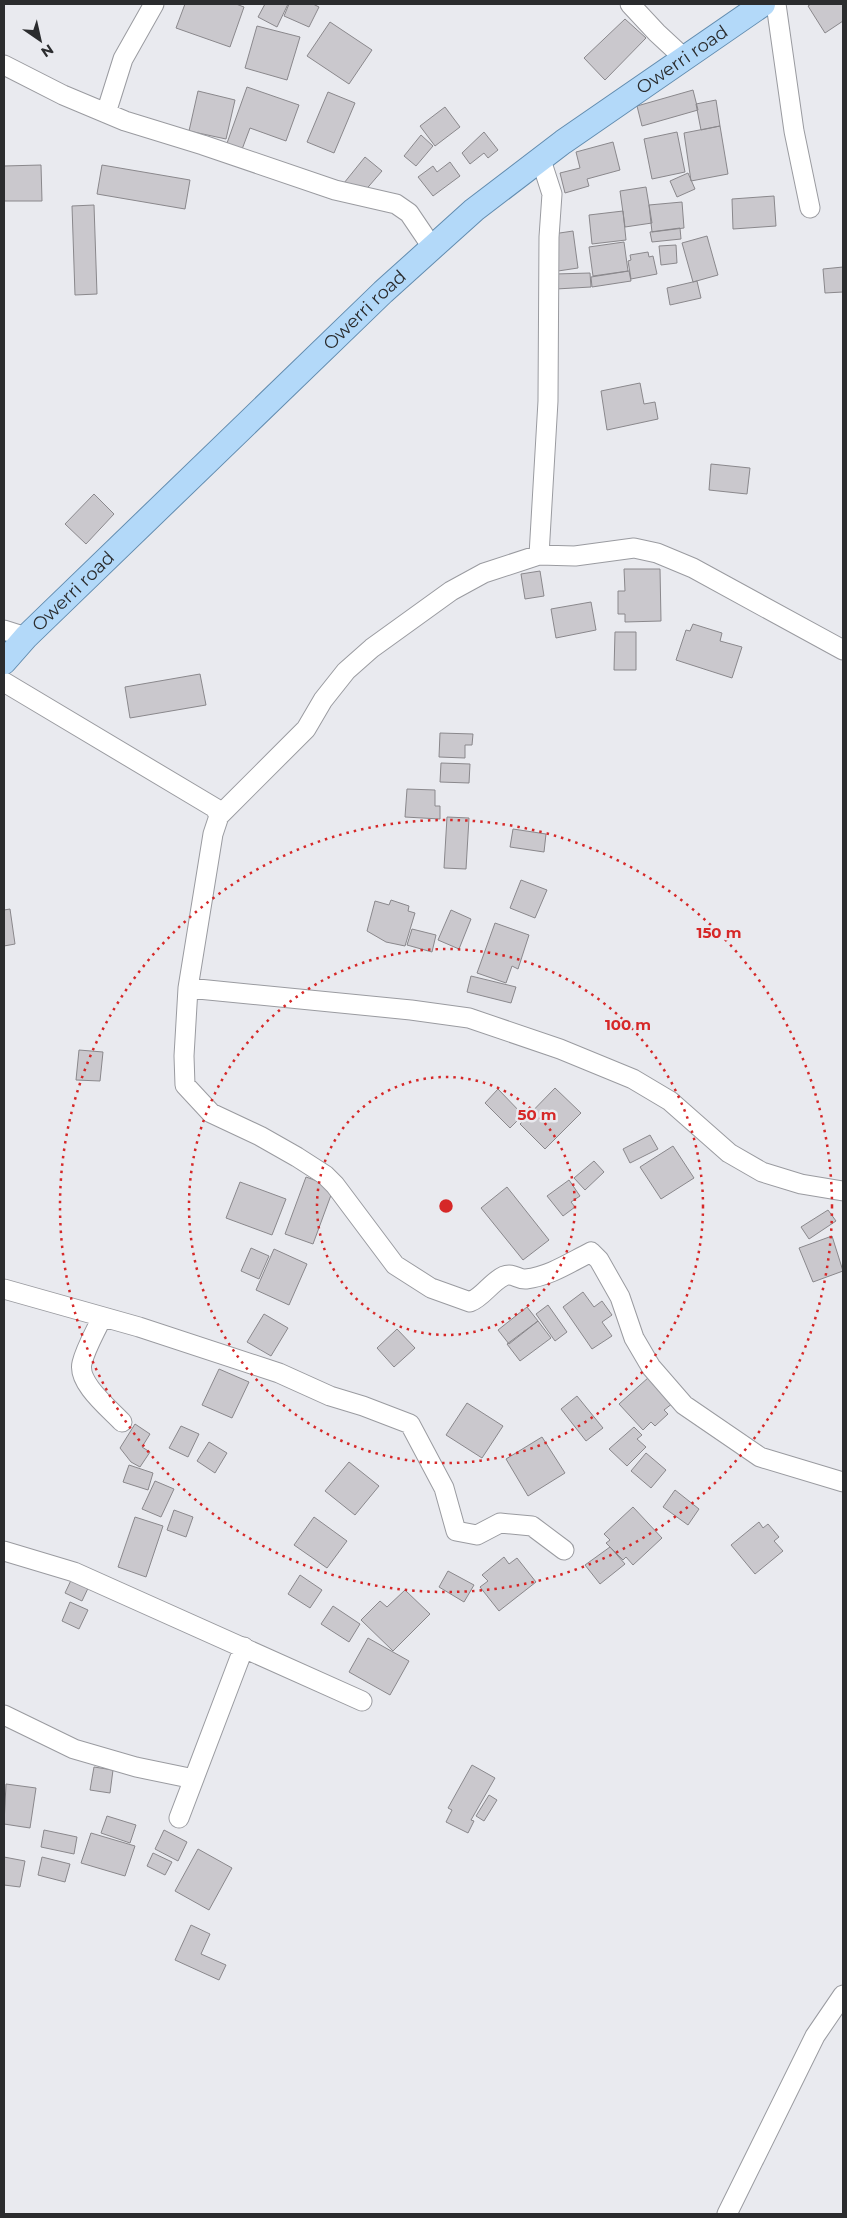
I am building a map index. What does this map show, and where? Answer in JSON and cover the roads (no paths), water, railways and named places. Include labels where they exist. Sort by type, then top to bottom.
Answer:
[{"type":"main road","name":"Owerri road","points":[[4,662],[26,638],[383,292],[474,210],[540,160],[763,4]]},
{"type":"street","points":[[106,113],[122,59],[154,4]]},
{"type":"street","points":[[630,4],[684,58]]},
{"type":"street","points":[[776,4],[794,131],[810,208]]},
{"type":"street","points":[[4,65],[63,95],[125,121],[221,151],[298,179],[335,190],[396,204],[409,213],[432,247]]},
{"type":"street","points":[[539,555],[548,401],[549,237],[552,194],[540,160]]},
{"type":"street","points":[[843,650],[693,568],[656,553],[634,548],[575,556],[539,555],[484,573],[451,591],[372,648],[346,671],[323,700],[306,729],[219,816],[213,834],[188,988],[184,1056],[185,1084],[211,1113],[260,1136],[325,1175],[335,1185],[395,1265],[431,1288],[470,1302],[476,1300],[503,1276],[512,1274],[524,1280],[548,1274],[591,1252],[599,1260],[620,1297],[634,1338],[650,1367],[684,1405],[760,1457],[843,1482]]},
{"type":"street","points":[[4,630],[26,638]]},
{"type":"street","points":[[4,682],[215,808],[219,816]]},
{"type":"street","points":[[188,988],[411,1010],[469,1018],[560,1049],[633,1079],[670,1100],[729,1153],[762,1172],[801,1184],[843,1190]]},
{"type":"street","points":[[4,1289],[102,1316],[279,1374],[330,1396],[410,1424],[444,1488],[456,1531],[477,1535],[500,1523],[532,1526],[564,1550]]},
{"type":"street","points":[[102,1316],[81,1365],[84,1377],[92,1392],[122,1422]]},
{"type":"street","points":[[4,1551],[74,1572],[362,1701]]},
{"type":"street","points":[[179,1818],[244,1647]]},
{"type":"street","points":[[4,1715],[74,1749],[112,1761],[194,1779]]},
{"type":"street","points":[[727,2214],[815,2036],[843,1995]]}]
